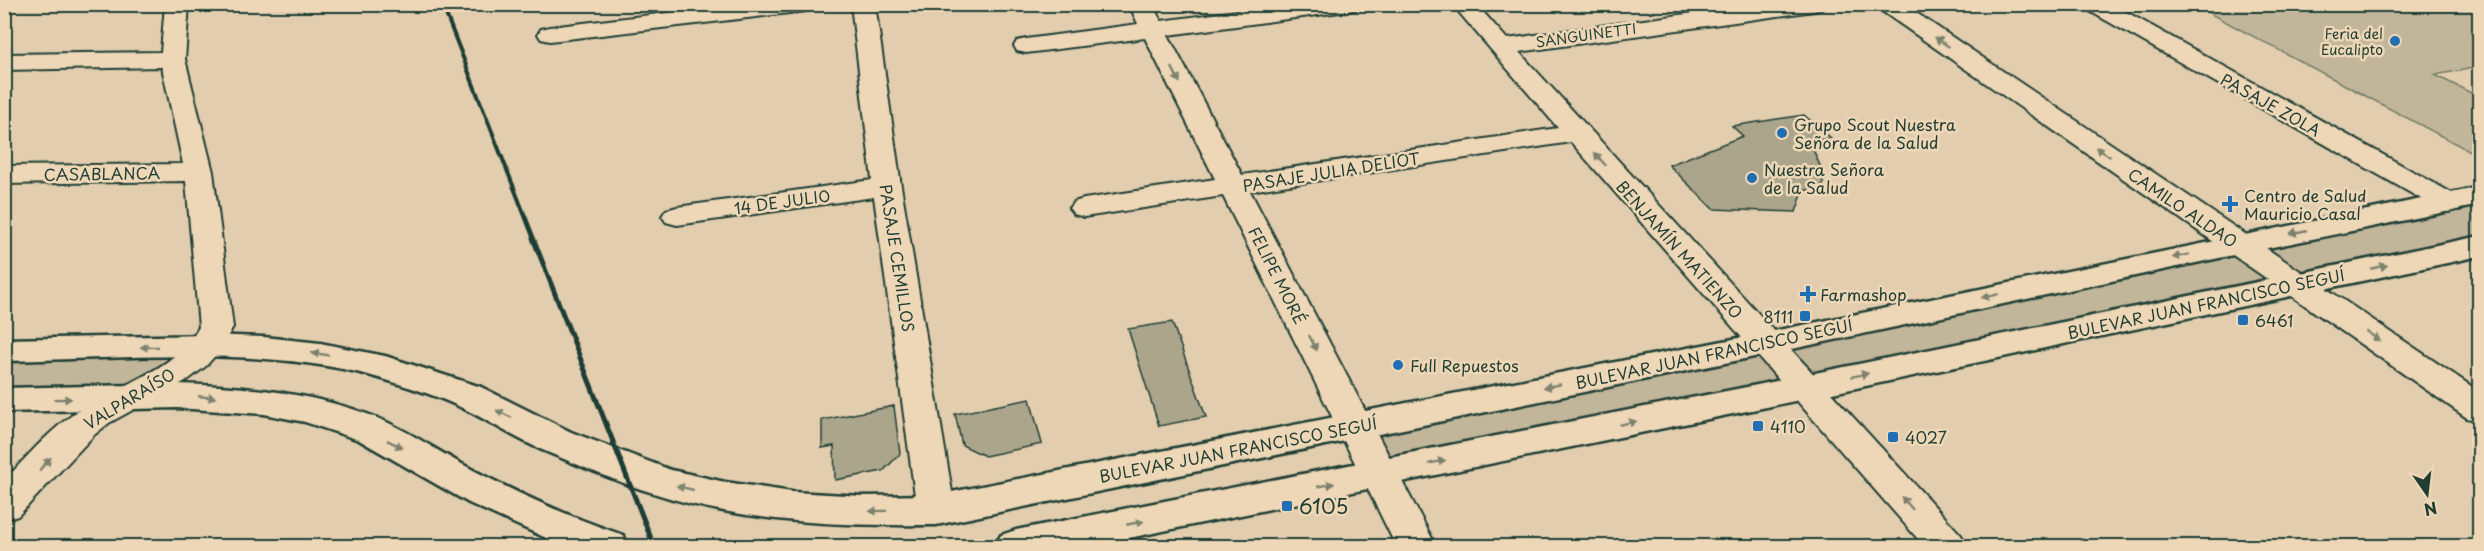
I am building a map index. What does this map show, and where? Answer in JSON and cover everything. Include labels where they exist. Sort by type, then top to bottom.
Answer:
[{"type":"main road","name":"BULEVAR JUAN FRANCISCO SEGUÍ","points":[[4,351],[208,346],[286,350],[372,364],[468,396],[557,441],[663,482],[725,497],[792,507],[840,510],[936,510],[1764,344],[2238,244],[2480,196]]},
{"type":"main road","name":"BULEVAR JUAN FRANCISCO SEGUÍ","points":[[1016,546],[1379,474],[2480,246]]},
{"type":"main road","points":[[4,400],[196,396],[262,402],[347,421],[401,446],[508,504],[589,540],[608,546]]},
{"type":"street","points":[[177,4],[173,59],[199,172],[216,327],[208,346]]},
{"type":"street","points":[[550,34],[807,4]]},
{"type":"street","name":"PASAJE CEMILLOS","points":[[863,4],[887,186],[936,510]]},
{"type":"street","points":[[1026,46],[1147,17],[1348,4]]},
{"type":"street","name":"BENJAMÍN MATIENZO","points":[[1463,4],[1802,387],[1947,546]]},
{"type":"street","name":"SANGUINETTI","points":[[1500,47],[1814,4]]},
{"type":"street","name":"CAMILO ALDAO","points":[[1887,4],[2480,409]]},
{"type":"street","name":"PASAJE ZOLA","points":[[2094,4],[2449,203]]},
{"type":"street","name":"FELIPE MORÉ","points":[[1147,17],[1416,546]]},
{"type":"street","points":[[4,62],[173,59]]},
{"type":"street","name":"PASAJE JULIA DELIOT","points":[[1084,208],[1577,133]]},
{"type":"street","name":"CASABLANCA","points":[[4,175],[199,172]]},
{"type":"street","name":"14 DE JULIO","points":[[677,216],[887,186]]},
{"type":"street","name":"VALPARAÍSO","points":[[4,506],[81,426],[176,371],[208,346]]},
{"type":"shaded area","points":[[2194,5],[2479,5],[2479,67],[2435,75],[2479,97],[2479,156]]},
{"type":"shaded area","points":[[2479,196],[2479,246],[1379,474],[1355,426]]},
{"type":"shaded area","points":[[208,346],[128,397],[5,400],[4,351]]},
{"type":"building","name":"Nuestra Señora de la Salud","points":[[1804,115],[1831,138],[1810,142],[1823,173],[1823,187],[1803,191],[1796,212],[1713,209],[1669,165],[1743,136],[1732,126]]},
{"type":"building","points":[[1172,322],[1206,417],[1159,426],[1128,329]]},
{"type":"building","points":[[1030,399],[1042,444],[985,456],[962,445],[955,414]]},
{"type":"building","points":[[894,406],[900,454],[883,471],[835,480],[834,446],[822,448],[822,420]]},
{"type":"railway","points":[[442,4],[534,239]]},
{"type":"railway","points":[[533,238],[654,546]]},
{"type":"place","name":"Feria del Eucalipto","points":[[2395,41]]},
{"type":"place","name":"Grupo Scout Nuestra Señora de la Salud","points":[[1782,133]]},
{"type":"place","name":"Nuestra Señora de la Salud","points":[[1752,178]]},
{"type":"place","name":"Centro de Salud Mauricio Casal","points":[[2230,204]]},
{"type":"place","name":"Farmashop","points":[[1808,294]]},
{"type":"place","name":"8111","points":[[1805,316]]},
{"type":"place","name":"6461","points":[[2243,320]]},
{"type":"place","name":"Full Repuestos","points":[[1398,365]]},
{"type":"place","name":"4110","points":[[1758,426]]},
{"type":"place","name":"4027","points":[[1893,437]]},
{"type":"place","name":"6105","points":[[1287,506]]}]
